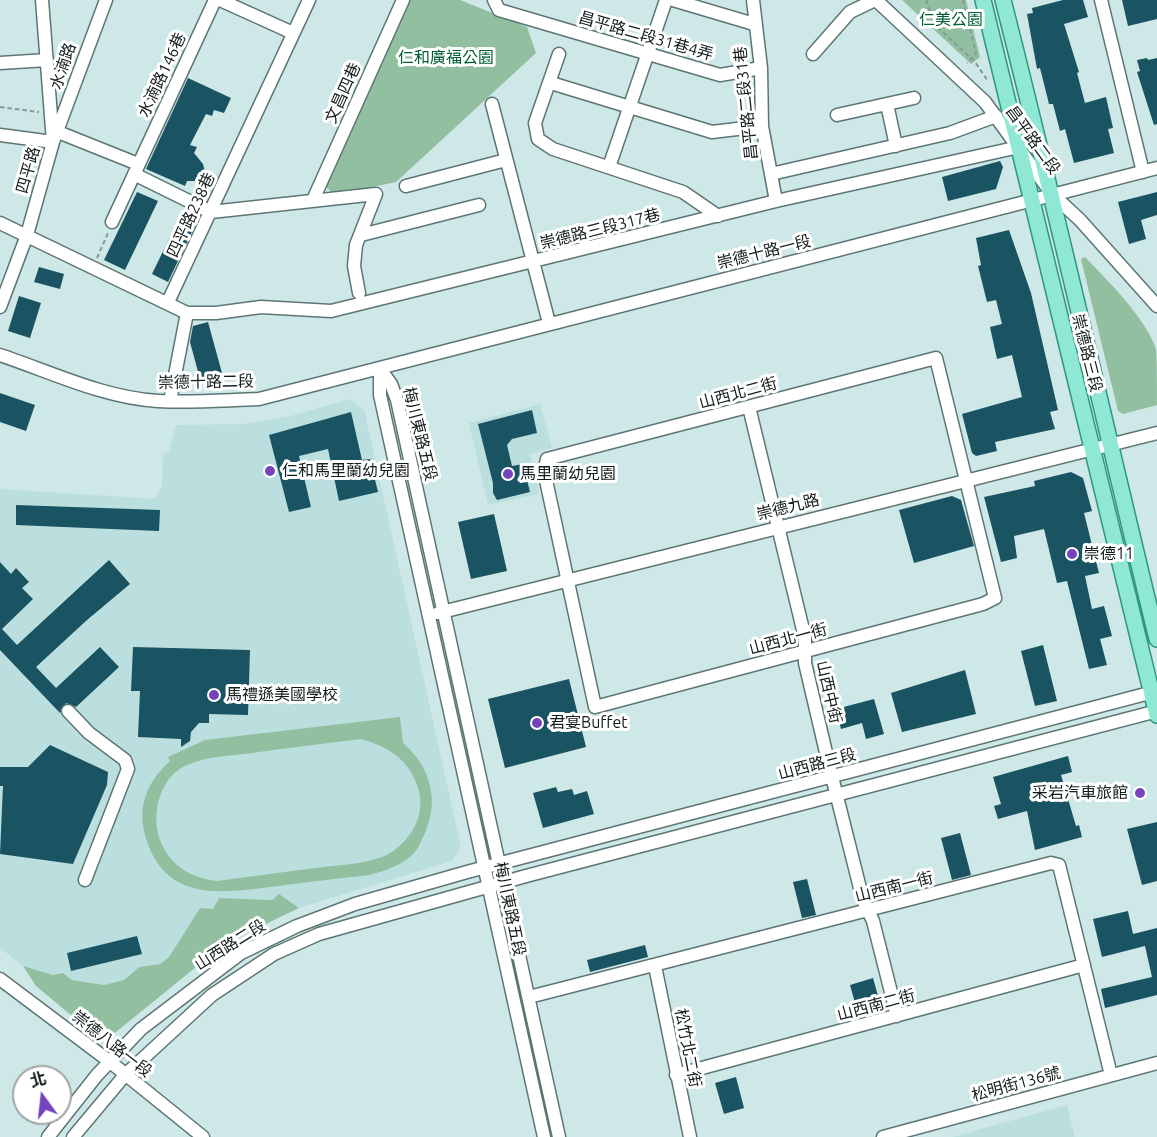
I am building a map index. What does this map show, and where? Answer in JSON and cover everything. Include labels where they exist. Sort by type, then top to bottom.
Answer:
[{"type":"main road","name":"崇德路三段","points":[[983,0],[1092,449],[1154,692],[1157,712]]},
{"type":"main road","name":"崇德路三段","points":[[1003,0],[1052,194],[1109,445],[1157,639]]},
{"type":"street","name":"四平路","points":[[0,308],[27,235],[55,137],[51,114],[42,0]]},
{"type":"street","name":"水湳路","points":[[55,137],[106,0]]},
{"type":"street","name":"水湳路146巷","points":[[112,222],[215,0]]},
{"type":"street","points":[[220,0],[293,33]]},
{"type":"street","name":"四平路238巷","points":[[168,302],[309,0]]},
{"type":"street","name":"文昌四巷","points":[[313,200],[403,0]]},
{"type":"street","name":"昌平路二段31巷4弄","points":[[494,0],[499,10],[720,75],[761,68]]},
{"type":"street","points":[[609,167],[666,0]]},
{"type":"street","points":[[673,0],[754,24]]},
{"type":"street","name":"昌平路二段31巷","points":[[753,0],[754,24],[761,68],[762,126],[776,201]]},
{"type":"street","name":"昌平路二段","points":[[813,54],[850,12],[875,0],[985,102],[1052,194],[1080,220],[1157,306]]},
{"type":"street","points":[[1101,0],[1143,172]]},
{"type":"street","points":[[560,54],[535,123],[538,139],[553,148],[683,192],[718,216]]},
{"type":"street","points":[[0,63],[47,60]]},
{"type":"street","points":[[551,83],[712,132],[762,126]]},
{"type":"street","points":[[837,115],[914,98]]},
{"type":"street","points":[[492,104],[549,323]]},
{"type":"street","points":[[887,104],[896,146]]},
{"type":"street","points":[[771,174],[951,133],[996,116]]},
{"type":"street","points":[[0,135],[55,137],[136,169],[211,212],[376,194],[356,245],[354,266],[359,293]]},
{"type":"street","name":"崇德路三段317巷","points":[[187,313],[216,313],[261,307],[331,311],[776,201],[1019,147]]},
{"type":"street","points":[[406,186],[506,160]]},
{"type":"street","name":"崇德十路一段","points":[[380,369],[549,323],[1157,168]]},
{"type":"street","points":[[361,235],[479,206]]},
{"type":"street","points":[[0,223],[187,313],[170,401]]},
{"type":"street","name":"崇德十路二段","points":[[0,355],[103,390],[170,401],[259,399],[380,369]]},
{"type":"street","name":"山西北二街","points":[[567,580],[544,471],[547,459],[936,358],[965,479]]},
{"type":"street","name":"梅川東路五段","points":[[380,369],[395,391],[559,1137]]},
{"type":"street","name":"梅川東路五段","points":[[380,369],[380,395],[544,1137]]},
{"type":"street","name":"山西中街","points":[[749,407],[805,638],[804,651],[837,795],[897,1016]]},
{"type":"street","name":"崇德九路","points":[[428,615],[1157,432]]},
{"type":"street","name":"山西北一街","points":[[567,580],[595,707],[983,604],[995,598],[965,479]]},
{"type":"street","name":"山西路三段","points":[[484,868],[1154,692]]},
{"type":"street","points":[[68,711],[89,733],[125,760],[128,770],[85,880]]},
{"type":"street","name":"山西路三段","points":[[488,886],[1157,712]]},
{"type":"street","name":"山西南一街","points":[[528,997],[1051,863],[1059,865],[1112,1075]]},
{"type":"street","name":"山西路二段","points":[[48,1137],[109,1061],[172,1004],[241,953],[275,936],[355,904],[484,868]]},
{"type":"street","name":"山西路二段","points":[[74,1137],[125,1075],[212,995],[274,954],[319,934],[488,886]]},
{"type":"street","name":"山西南二街","points":[[676,1075],[1084,965]]},
{"type":"street","name":"松竹北二街","points":[[655,966],[690,1137]]},
{"type":"street","name":"崇德八路一段","points":[[0,980],[109,1061],[203,1137]]},
{"type":"street","name":"松明街136號","points":[[883,1137],[1157,1063]]},
{"type":"path","points":[[926,0],[935,25],[972,60],[988,81]]},
{"type":"path","points":[[963,0],[976,54],[967,63]]},
{"type":"path","points":[[0,107],[51,114]]},
{"type":"path","points":[[93,266],[112,222]]},
{"type":"shaded area","name":"馬禮遜美國學校","points":[[350,399],[364,409],[461,847],[452,861],[299,908],[279,894],[273,900],[219,898],[213,910],[200,908],[169,957],[160,964],[139,967],[124,980],[104,985],[72,980],[63,973],[53,975],[23,966],[0,948],[0,489],[155,499],[162,485],[163,454],[169,451],[176,425],[243,424],[291,416]]},
{"type":"shaded area","name":"馬里蘭幼兒園","points":[[540,404],[552,448],[530,454],[539,494],[488,505],[469,423]]},
{"type":"shaded area","points":[[1067,1105],[1075,1137],[952,1137]]},
{"type":"green space","name":"仁和廣福公園","points":[[408,0],[460,0],[527,27],[536,53],[396,182],[335,195],[324,185]]},
{"type":"green space","name":"仁美公園","points":[[902,0],[966,0],[980,57],[971,64]]},
{"type":"green space","points":[[1085,257],[1135,312],[1151,337],[1156,349],[1157,405],[1123,414],[1118,411],[1081,259]]},
{"type":"green space","points":[[400,717],[403,743],[420,763],[430,786],[432,798],[429,823],[415,852],[400,864],[370,875],[236,891],[198,889],[181,883],[166,873],[154,857],[145,835],[142,814],[150,785],[170,761],[168,757],[205,740]],"holes":[[[361,739],[390,751],[405,763],[419,791],[420,811],[417,821],[407,839],[391,852],[360,863],[217,881],[191,874],[176,864],[165,850],[156,821],[159,799],[169,779],[185,766],[218,757]]]},
{"type":"green space","points":[[279,894],[299,908],[245,934],[206,959],[111,1036],[101,1037],[72,1016],[36,986],[23,966],[53,975],[63,973],[72,980],[104,985],[124,980],[139,967],[160,964],[169,957],[200,908],[213,909],[219,898],[272,900]]},
{"type":"building","points":[[1063,0],[1083,0],[1088,17],[1064,24],[1079,72],[1077,73],[1085,103],[1106,97],[1113,128],[1108,129],[1114,153],[1074,163],[1065,129],[1060,131],[1053,104],[1049,104],[1040,68],[1037,69],[1027,14],[1033,13],[1032,8]]},
{"type":"building","points":[[1122,0],[1157,0],[1157,19],[1128,26]]},
{"type":"building","points":[[1147,58],[1148,60],[1157,58],[1157,124],[1154,125],[1137,72],[1140,71],[1137,60]]},
{"type":"building","points":[[188,78],[231,98],[224,113],[214,110],[212,116],[206,114],[190,145],[197,147],[194,153],[203,164],[205,172],[197,181],[187,181],[185,186],[146,169]]},
{"type":"building","points":[[1000,161],[1003,167],[996,189],[948,201],[942,177]]},
{"type":"building","points":[[137,192],[158,201],[125,270],[104,260]]},
{"type":"building","points":[[1157,192],[1157,215],[1141,220],[1146,239],[1129,244],[1118,202]]},
{"type":"building","points":[[181,214],[197,221],[168,282],[152,274]]},
{"type":"building","points":[[1009,230],[1031,293],[1058,410],[1050,412],[1055,429],[995,442],[997,451],[976,456],[972,453],[962,414],[1022,397],[1012,355],[997,359],[990,327],[1002,324],[996,300],[987,302],[978,266],[981,265],[976,238]]},
{"type":"building","points":[[39,267],[64,274],[60,289],[34,282]]},
{"type":"building","points":[[19,296],[41,303],[30,338],[8,331]]},
{"type":"building","points":[[208,322],[222,373],[200,379],[190,342],[193,326]]},
{"type":"building","points":[[0,393],[35,405],[26,431],[0,422]]},
{"type":"building","points":[[532,410],[537,433],[512,439],[507,445],[512,466],[523,464],[530,492],[497,500],[493,493],[493,483],[478,424]]},
{"type":"building","points":[[351,412],[362,460],[370,459],[378,492],[339,501],[328,449],[299,456],[311,507],[289,512],[269,435]]},
{"type":"building","points":[[1071,472],[1083,478],[1092,511],[1084,513],[1099,573],[1085,576],[1092,609],[1104,606],[1112,636],[1100,639],[1107,665],[1089,669],[1067,581],[1057,583],[1044,529],[1014,536],[1017,558],[1001,562],[984,497],[1035,486],[1034,481]]},
{"type":"building","points":[[952,496],[961,500],[974,546],[914,563],[899,510]]},
{"type":"building","points":[[16,505],[160,510],[159,531],[16,525]]},
{"type":"building","points":[[494,514],[507,571],[471,579],[458,522]]},
{"type":"building","points":[[109,560],[130,584],[36,667],[56,688],[100,647],[119,667],[76,707],[66,703],[60,713],[0,650],[0,562],[11,574],[16,568],[29,582],[22,588],[33,599],[2,629],[17,645]]},
{"type":"building","points":[[1043,645],[1057,701],[1035,706],[1021,651]]},
{"type":"building","points":[[133,647],[250,650],[248,715],[209,714],[209,723],[199,723],[191,732],[190,741],[181,747],[181,739],[138,737],[140,691],[131,691]]},
{"type":"building","points":[[965,670],[976,714],[902,732],[891,693]]},
{"type":"building","name":"君宴Buffet","points":[[569,679],[586,747],[505,768],[488,699]]},
{"type":"building","points":[[874,699],[884,734],[866,739],[862,723],[841,729],[836,709]]},
{"type":"building","points":[[50,745],[108,772],[107,785],[73,864],[0,854],[3,786],[0,786],[0,767],[28,767]]},
{"type":"building","points":[[1068,756],[1072,772],[1061,775],[1076,826],[1079,825],[1082,837],[1035,850],[1027,811],[998,819],[994,806],[1001,804],[993,777]]},
{"type":"building","points":[[556,787],[558,792],[572,789],[574,795],[587,791],[594,814],[543,828],[533,793]]},
{"type":"building","points":[[1157,822],[1157,881],[1142,885],[1127,829]]},
{"type":"building","points":[[960,833],[971,875],[952,880],[941,838]]},
{"type":"building","points":[[807,879],[816,915],[802,918],[793,882]]},
{"type":"building","points":[[1128,911],[1133,934],[1157,928],[1157,995],[1105,1008],[1101,989],[1152,977],[1145,946],[1102,957],[1093,919]]},
{"type":"building","points":[[137,936],[142,954],[71,971],[67,953]]},
{"type":"building","points":[[645,945],[648,957],[590,972],[587,960]]},
{"type":"building","points":[[873,978],[880,1003],[857,1010],[850,985]]},
{"type":"building","points":[[736,1077],[744,1108],[724,1114],[715,1083]]},
{"type":"place","name":"仁和馬里蘭幼兒園","points":[[270,471]]},
{"type":"place","name":"馬里蘭幼兒園","points":[[508,474]]},
{"type":"place","name":"崇德11","points":[[1072,554]]},
{"type":"place","name":"馬禮遜美國學校","points":[[214,695]]},
{"type":"place","name":"君宴Buffet","points":[[537,723]]},
{"type":"place","name":"采岩汽車旅館","points":[[1140,793]]}]
